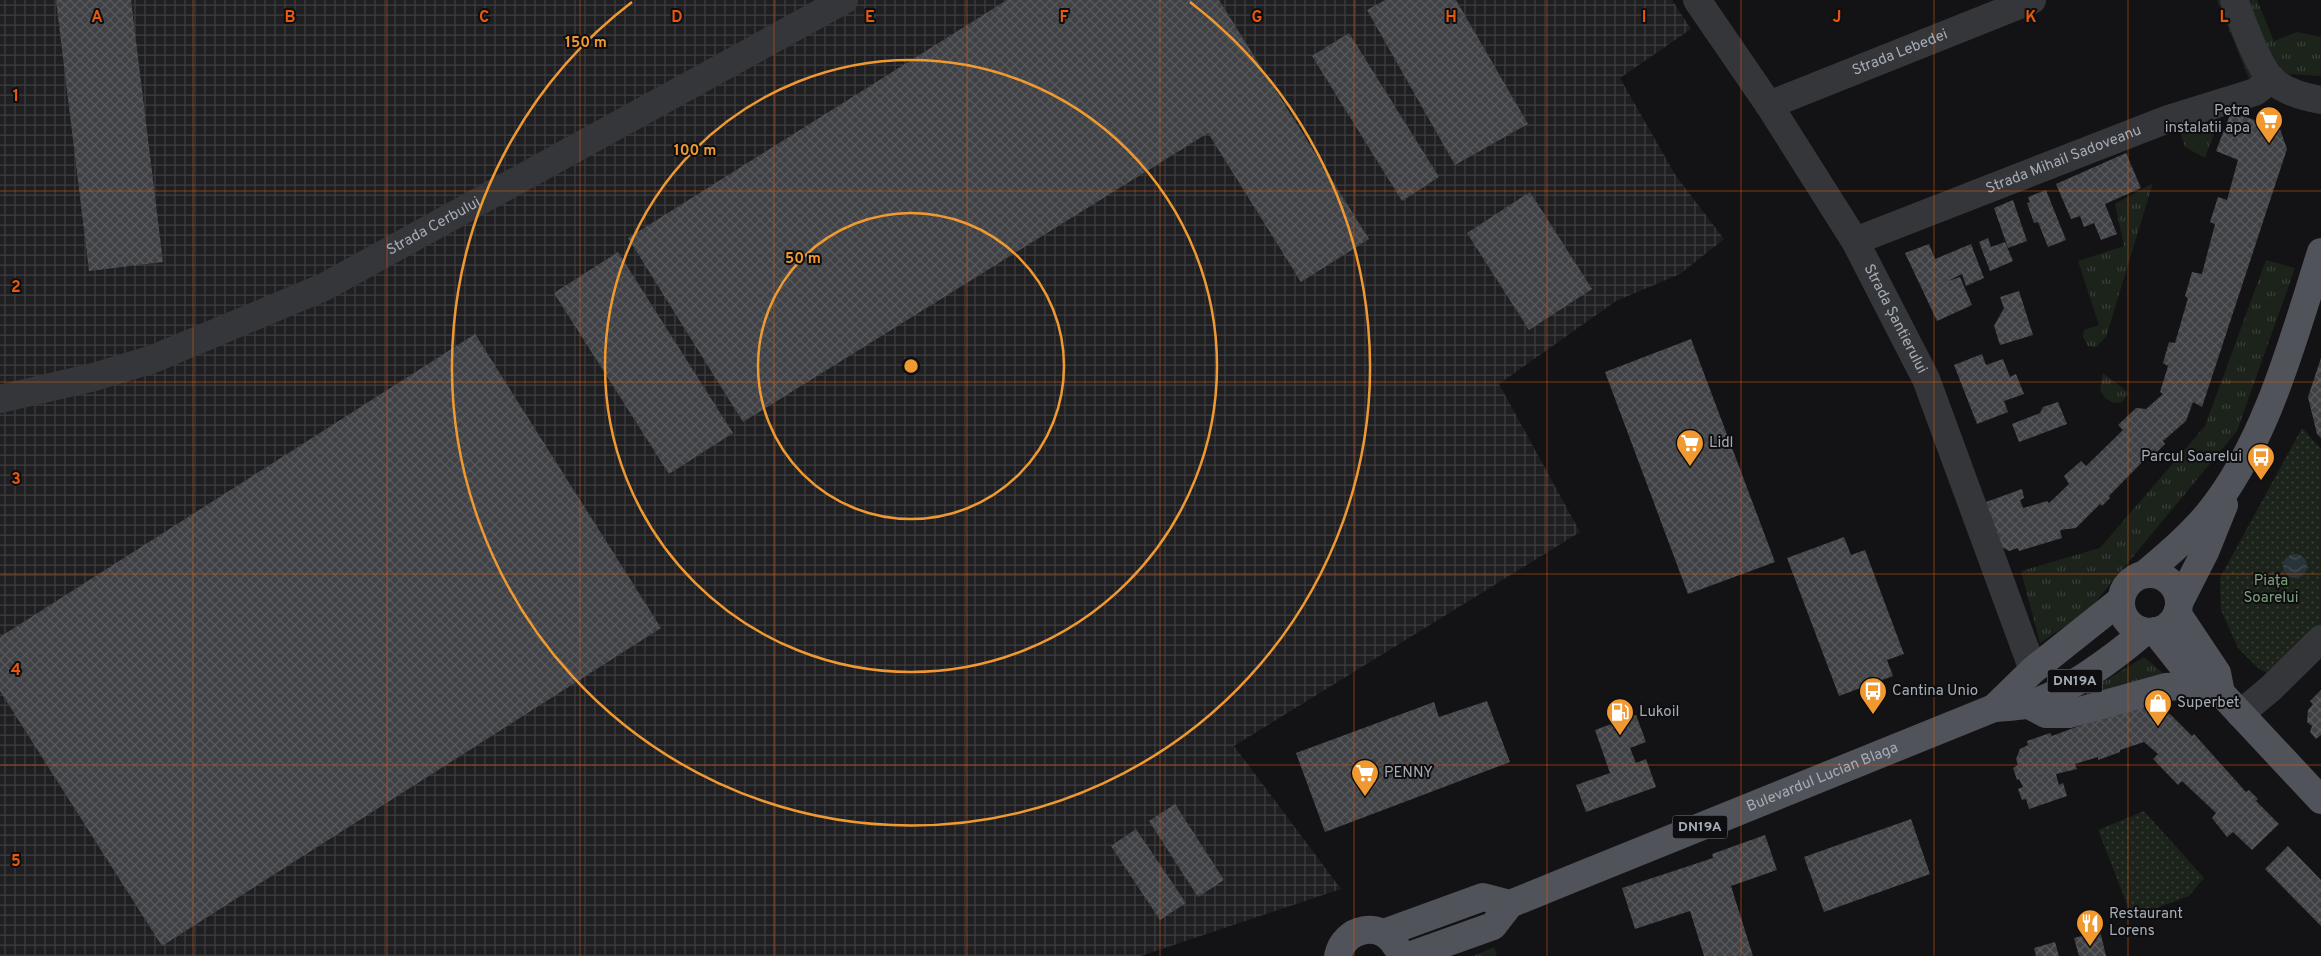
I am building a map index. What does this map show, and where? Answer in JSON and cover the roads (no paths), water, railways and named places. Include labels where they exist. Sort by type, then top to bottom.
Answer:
[{"type":"main road","points":[[2150,632],[2172,622],[2205,552],[2239,468],[2258,432],[2321,252]]},
{"type":"main road","points":[[2239,468],[2209,513],[2183,541],[2145,574],[2128,583],[2121,600],[2122,611],[2127,620],[2150,632],[2209,689],[2240,714],[2321,800]]},
{"type":"main road","points":[[2145,574],[2158,575],[2168,581],[2176,591],[2178,608],[2217,673],[2209,689]]},
{"type":"main road","name":"Bulevardul Lucian Blaga","points":[[1994,708],[2033,670],[2121,600]]},
{"type":"main road","name":"Bulevardul Lucian Blaga","points":[[1510,904],[1994,708],[2027,704],[2092,672],[2150,632]]},
{"type":"main road","points":[[2027,704],[2046,714],[2069,714],[2166,687],[2209,689]]},
{"type":"main road","points":[[1384,933],[1484,897],[1510,904],[1493,926],[1409,956]]},
{"type":"main road","points":[[1335,954],[1345,940],[1356,932],[1367,929],[1384,933],[1392,940],[1399,956]]},
{"type":"street","name":"Strada Cerbului","points":[[0,399],[94,377],[154,359],[324,287],[844,0]]},
{"type":"street","name":"Strada Șantierului","points":[[1697,0],[1769,105],[1855,241],[1926,379],[2033,670]]},
{"type":"street","name":"Strada Lebedei","points":[[1769,105],[2032,0]]},
{"type":"street","points":[[2234,0],[2251,44],[2272,79],[2296,95],[2321,100]]},
{"type":"street","name":"Strada Mihail Sadoveanu","points":[[1855,241],[2168,119],[2255,92],[2272,79]]},
{"type":"street","points":[[2240,714],[2270,689],[2321,639]]},
{"type":"water","points":[[2295,554],[2303,558],[2307,566],[2303,574],[2295,578],[2287,574],[2283,566],[2287,558]]},
{"type":"place","name":"Petra instalatii apa","points":[[2269,144]]},
{"type":"place","name":"Lidl","points":[[1690,467]]},
{"type":"place","name":"Parcul Soarelui","points":[[2261,481]]},
{"type":"place","name":"Cantina Unio","points":[[1873,715]]},
{"type":"place","name":"Superbet","points":[[2158,727]]},
{"type":"place","name":"Lukoil","points":[[1620,736]]},
{"type":"place","name":"PENNY","points":[[1365,797]]},
{"type":"place","name":"Restaurant Lorens","points":[[2090,947]]},
{"type":"park label","name":"Piața Soarelui","points":[[2271,590]]}]
